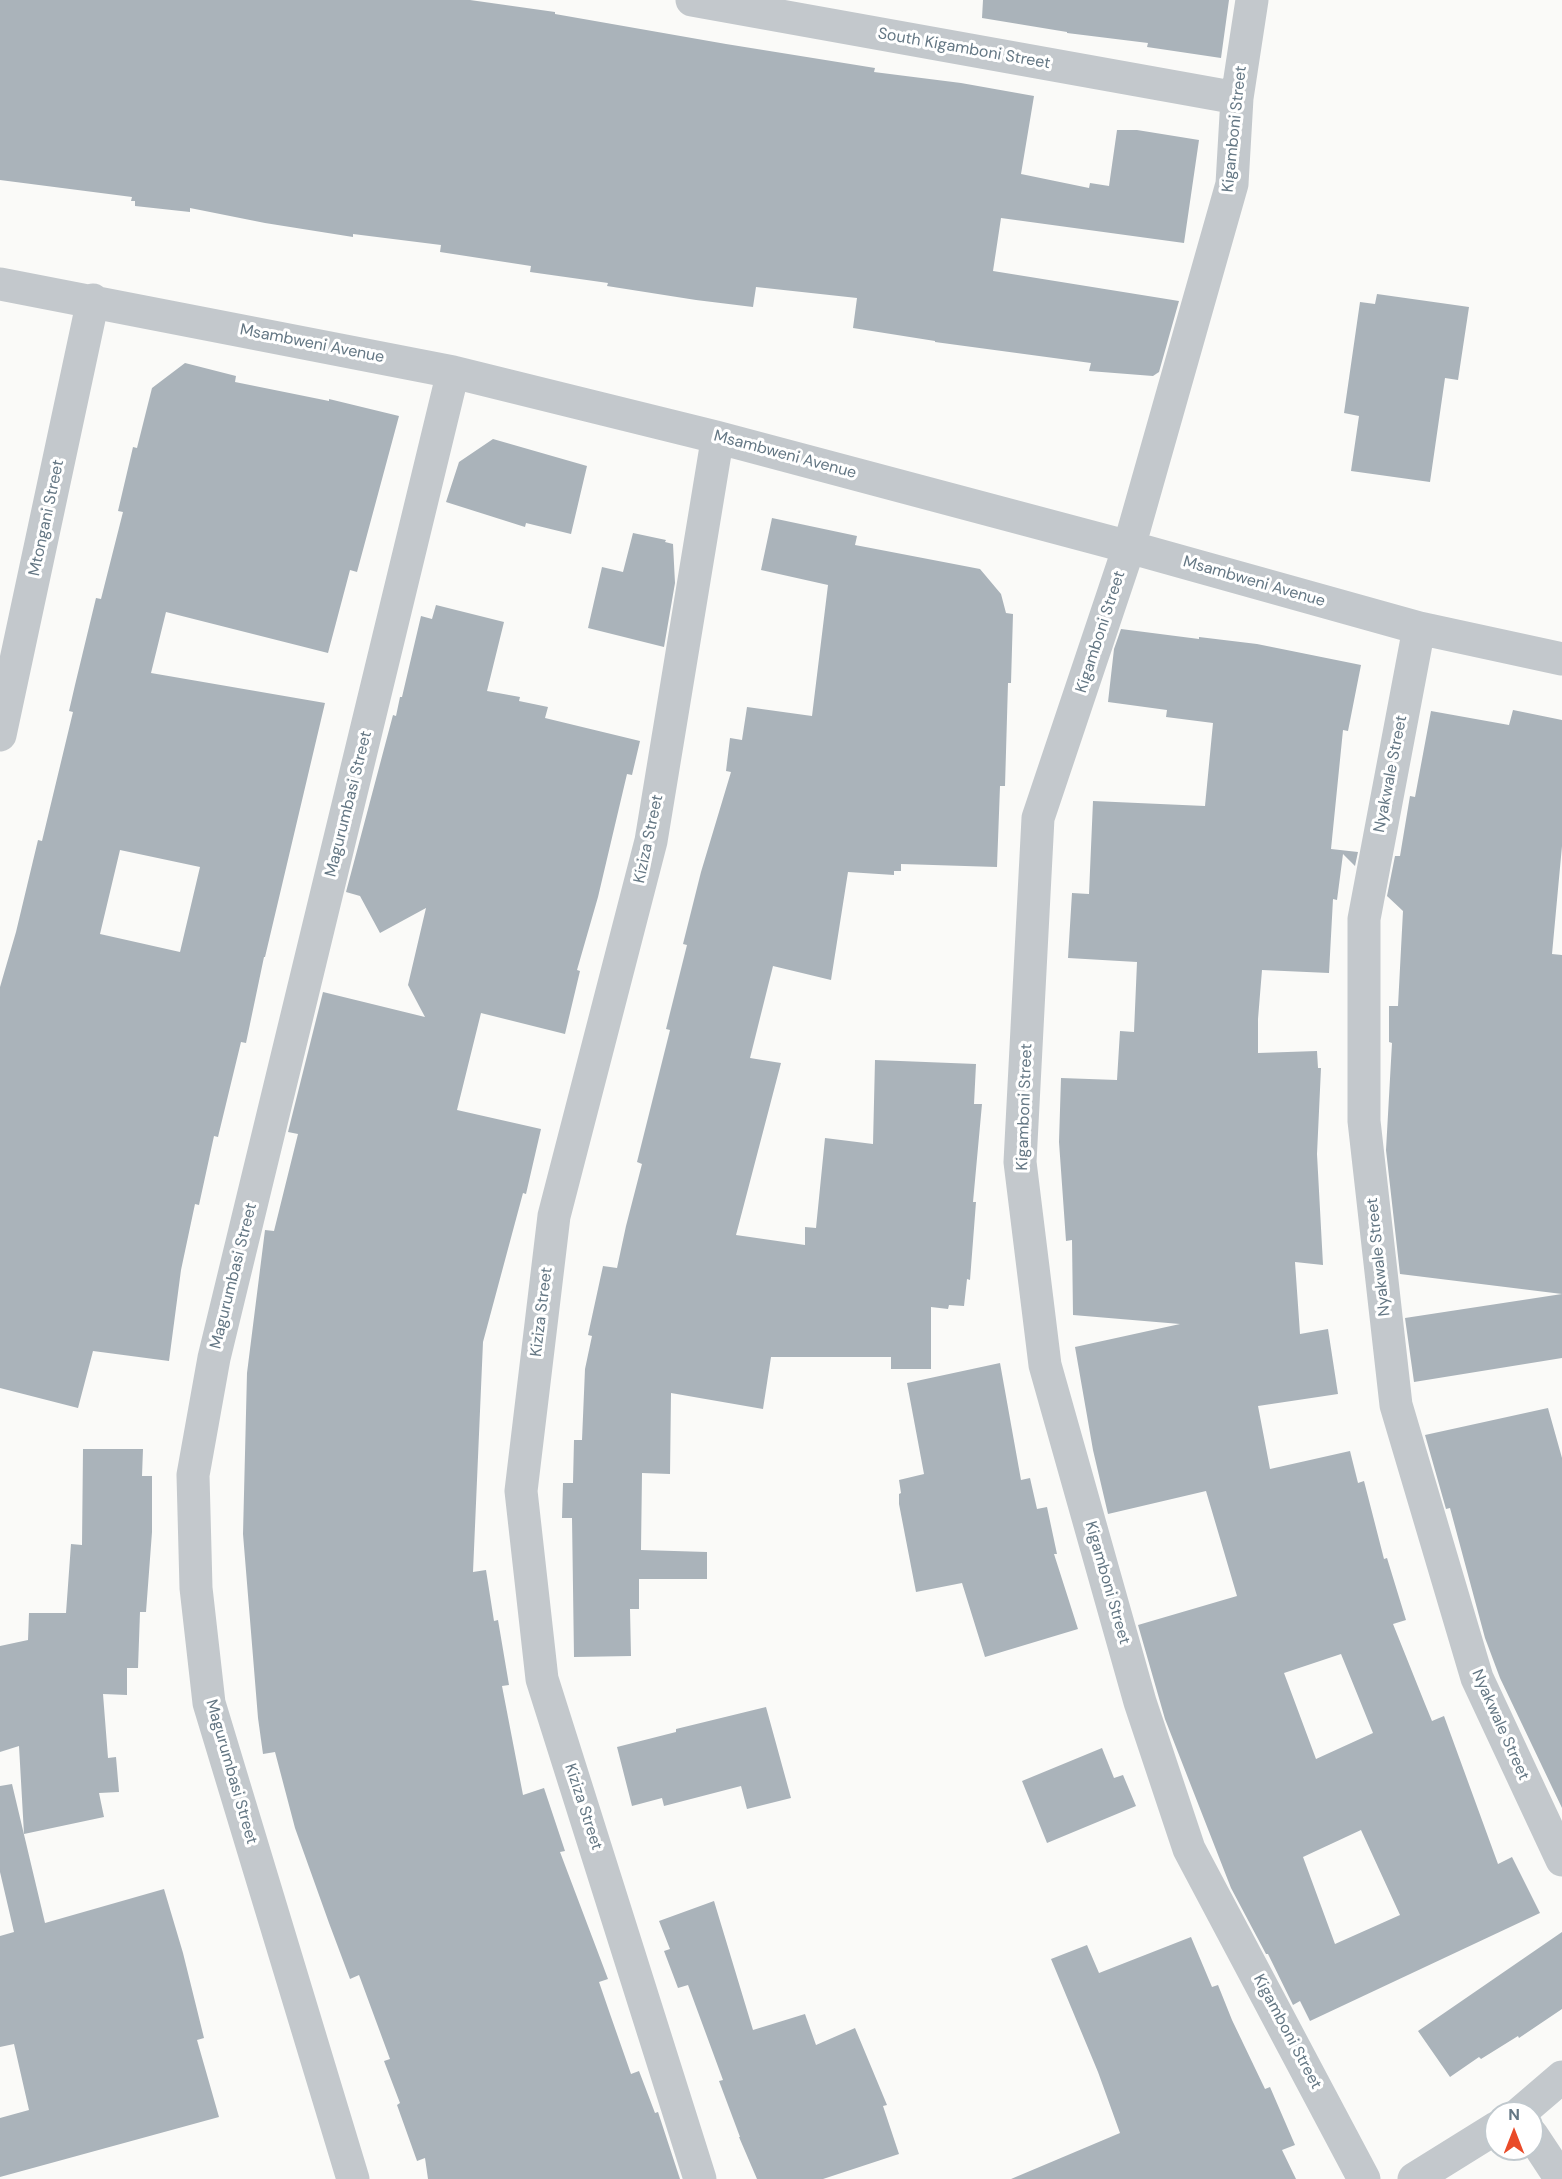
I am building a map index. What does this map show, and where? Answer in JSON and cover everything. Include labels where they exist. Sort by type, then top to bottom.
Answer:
[{"type":"street","name":"South Kigamboni Street","points":[[692,0],[1237,98]]},
{"type":"street","name":"Kigamboni Street","points":[[1252,0],[1237,98],[1232,184],[1129,547],[1038,818],[1020,1162],[1045,1365],[1140,1702],[1189,1849],[1364,2179]]},
{"type":"street","name":"Msambweni Avenue","points":[[0,284],[93,300],[453,372],[716,437],[1129,547],[1419,628],[1562,659]]},
{"type":"street","name":"Mtongani Street","points":[[0,735],[93,300]]},
{"type":"street","name":"Magurumbasi Street","points":[[353,2179],[209,1702],[196,1588],[193,1475],[214,1358],[453,372]]},
{"type":"street","name":"Kiziza Street","points":[[700,2179],[542,1679],[520,1491],[554,1216],[651,841],[716,437]]},
{"type":"street","name":"Nyakwale Street","points":[[1419,628],[1364,920],[1364,1121],[1396,1405],[1477,1678],[1562,1860]]},
{"type":"street","points":[[1534,2101],[1562,2077]]},
{"type":"street","points":[[1414,2179],[1484,2135]]},
{"type":"street","points":[[1544,2153],[1561,2179]]},
{"type":"building","points":[[0,0],[470,0],[555,12],[555,14],[726,44],[875,68],[874,72],[961,83],[1034,96],[1021,174],[1089,188],[1090,183],[1109,186],[1117,130],[1137,130],[1199,140],[1184,243],[1001,218],[993,271],[1179,301],[1159,372],[1153,376],[1089,371],[1091,363],[935,342],[853,328],[857,298],[756,287],[753,307],[696,300],[607,286],[608,283],[530,272],[531,266],[440,252],[441,245],[353,234],[353,237],[190,208],[190,212],[135,206],[135,201],[131,201],[132,197],[0,180]]},
{"type":"building","points":[[983,0],[1229,0],[1221,58],[1147,47],[1148,43],[1067,33],[982,18]]},
{"type":"building","points":[[1377,294],[1469,307],[1458,380],[1445,378],[1430,482],[1351,471],[1359,416],[1344,413],[1360,302],[1375,304]]},
{"type":"building","points":[[185,363],[236,376],[235,382],[329,401],[329,399],[399,416],[357,572],[350,570],[328,653],[166,612],[151,673],[325,703],[264,957],[246,1043],[241,1042],[218,1137],[214,1136],[199,1205],[195,1204],[181,1270],[169,1361],[93,1351],[78,1408],[0,1388],[0,987],[38,840],[42,841],[73,712],[69,711],[96,598],[101,599],[123,512],[118,511],[133,447],[137,448],[152,388]],"holes":[[[120,850],[200,867],[180,952],[100,934]]]},
{"type":"building","points":[[493,439],[587,466],[571,534],[526,523],[525,527],[446,502],[459,462]]},
{"type":"building","points":[[772,518],[857,536],[855,545],[980,569],[1001,594],[1006,613],[1013,614],[1011,683],[1008,683],[1005,786],[1000,786],[997,867],[901,864],[901,871],[894,871],[894,875],[848,872],[831,980],[773,966],[750,1058],[781,1063],[736,1235],[805,1245],[805,1227],[816,1228],[825,1138],[873,1144],[875,1060],[976,1064],[974,1104],[982,1104],[973,1202],[976,1202],[970,1280],[967,1279],[964,1306],[949,1305],[948,1309],[931,1307],[931,1369],[891,1369],[891,1357],[771,1357],[763,1409],[671,1393],[670,1474],[642,1473],[641,1550],[707,1552],[707,1579],[639,1579],[639,1609],[630,1609],[631,1656],[574,1657],[572,1518],[562,1518],[563,1483],[573,1483],[574,1440],[582,1440],[585,1369],[592,1336],[588,1335],[603,1266],[617,1268],[642,1164],[637,1162],[670,1030],[666,1029],[687,945],[683,944],[701,872],[731,772],[726,771],[730,738],[742,740],[747,707],[812,716],[828,585],[761,570]]},
{"type":"building","points":[[633,533],[666,540],[665,542],[673,544],[675,583],[664,647],[588,628],[602,567],[623,572]]},
{"type":"building","points":[[436,605],[504,622],[487,691],[520,697],[519,701],[548,707],[545,718],[640,741],[632,775],[627,774],[598,897],[577,970],[580,971],[565,1034],[481,1013],[457,1110],[541,1129],[526,1194],[523,1193],[483,1342],[473,1572],[486,1570],[494,1621],[498,1620],[509,1685],[502,1686],[523,1795],[544,1788],[565,1851],[560,1852],[608,1979],[599,1982],[610,2014],[631,2074],[639,2071],[655,2113],[658,2112],[680,2179],[428,2179],[425,2158],[417,2161],[397,2105],[400,2103],[384,2061],[390,2059],[359,1975],[350,1979],[329,1923],[295,1828],[275,1752],[263,1754],[243,1534],[247,1373],[265,1230],[274,1231],[298,1134],[288,1132],[323,992],[425,1017],[408,985],[426,908],[380,933],[360,896],[346,892],[393,715],[396,716],[400,697],[402,697],[421,616],[432,619]]},
{"type":"building","points":[[1121,629],[1257,644],[1361,665],[1348,731],[1343,730],[1331,849],[1358,852],[1355,866],[1343,854],[1337,900],[1333,899],[1329,973],[1262,970],[1258,1019],[1258,1053],[1317,1051],[1318,1068],[1321,1068],[1317,1154],[1323,1265],[1295,1262],[1300,1334],[1328,1329],[1338,1394],[1258,1406],[1270,1469],[1350,1451],[1358,1483],[1364,1481],[1384,1559],[1387,1558],[1406,1620],[1393,1624],[1425,1704],[1432,1721],[1444,1716],[1498,1864],[1512,1857],[1540,1913],[1310,2021],[1300,2001],[1293,2005],[1231,1888],[1165,1719],[1138,1625],[1237,1596],[1206,1491],[1108,1514],[1093,1450],[1075,1347],[1180,1324],[1073,1315],[1072,1240],[1066,1241],[1059,1142],[1061,1078],[1117,1080],[1120,1031],[1134,1032],[1137,962],[1068,958],[1072,893],[1089,894],[1093,801],[1205,806],[1213,723],[1166,717],[1167,710],[1108,702],[1114,649]],"holes":[[[1341,1654],[1373,1733],[1316,1759],[1284,1673]],[[1361,1830],[1400,1915],[1335,1944],[1303,1857]]]},
{"type":"building","points":[[1513,710],[1562,720],[1562,846],[1552,954],[1562,955],[1562,1294],[1400,1274],[1386,1150],[1392,1043],[1389,1042],[1389,1006],[1398,1006],[1403,911],[1387,896],[1395,856],[1400,856],[1410,796],[1415,797],[1431,711],[1509,725]]},
{"type":"building","points":[[1562,1294],[1562,1358],[1414,1382],[1405,1318]]},
{"type":"building","points":[[1000,1363],[1021,1480],[1030,1478],[1037,1509],[1047,1507],[1057,1554],[1054,1554],[1078,1629],[985,1657],[962,1583],[916,1592],[899,1504],[901,1493],[899,1480],[924,1474],[907,1383]]},
{"type":"building","points":[[1548,1408],[1562,1458],[1562,1808],[1500,1678],[1485,1638],[1450,1508],[1446,1509],[1425,1435]]},
{"type":"building","points":[[83,1449],[143,1449],[142,1476],[152,1476],[152,1532],[146,1612],[140,1612],[138,1668],[127,1668],[127,1695],[103,1694],[108,1758],[116,1757],[119,1792],[99,1793],[104,1817],[24,1834],[19,1746],[0,1752],[0,1646],[28,1640],[29,1613],[66,1613],[71,1544],[82,1545]]},
{"type":"building","points":[[766,1707],[791,1798],[747,1809],[741,1786],[664,1806],[662,1798],[632,1806],[617,1747],[676,1732],[676,1729]]},
{"type":"building","points":[[1102,1748],[1114,1778],[1123,1775],[1136,1806],[1047,1843],[1022,1781]]},
{"type":"building","points":[[12,1784],[45,1923],[164,1889],[204,2038],[197,2040],[219,2117],[0,2177],[0,2118],[29,2110],[14,2044],[0,2047],[0,1936],[14,1932],[0,1872],[0,1786]]},
{"type":"building","points":[[714,1901],[753,2030],[805,2014],[816,2045],[855,2028],[887,2105],[883,2106],[899,2154],[823,2179],[757,2179],[719,2081],[723,2080],[688,1985],[678,1988],[664,1951],[670,1949],[659,1921]]},
{"type":"building","points":[[1562,1932],[1562,2009],[1519,2038],[1518,2036],[1481,2059],[1479,2057],[1450,2077],[1418,2031]]},
{"type":"building","points":[[1191,1937],[1212,1987],[1218,1985],[1265,2089],[1270,2087],[1295,2145],[1282,2150],[1296,2179],[1011,2179],[1120,2133],[1098,2072],[1051,1959],[1087,1945],[1099,1973]]}]
